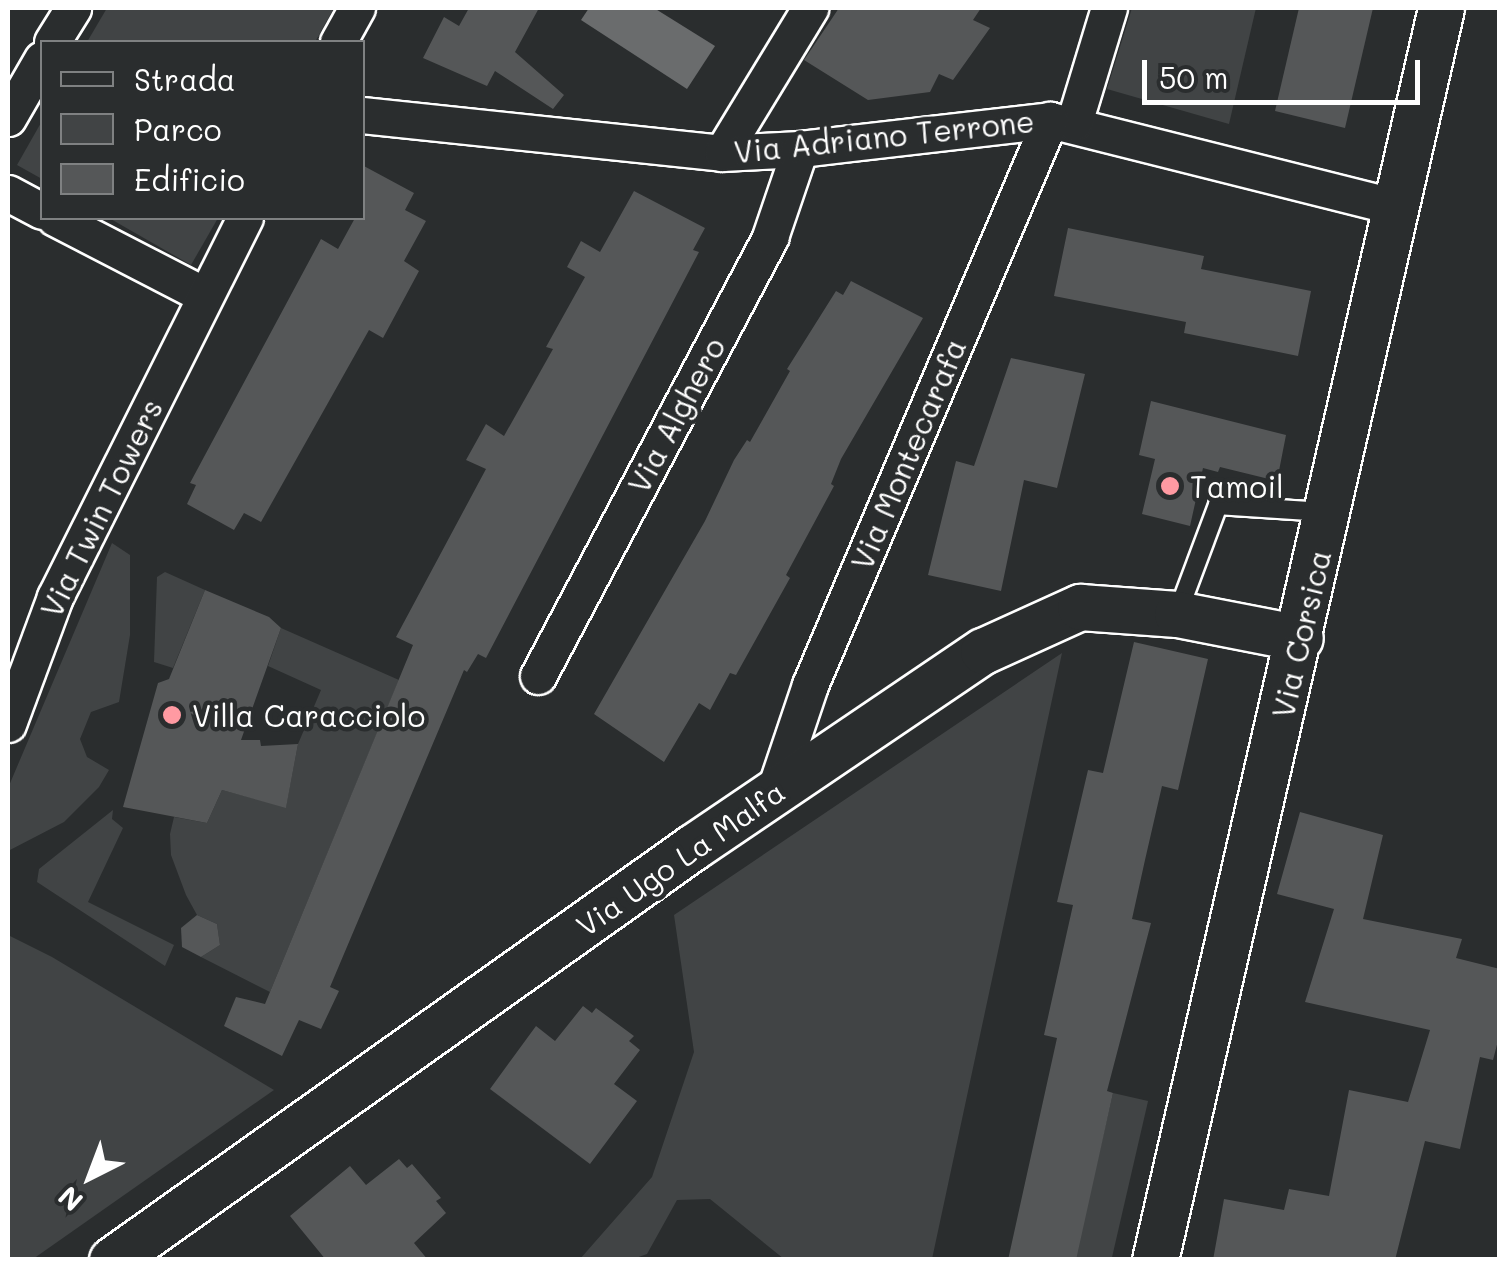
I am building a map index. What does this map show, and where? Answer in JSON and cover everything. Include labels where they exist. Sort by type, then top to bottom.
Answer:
[{"type":"street","points":[[53,40],[72,8]]},
{"type":"street","points":[[339,40],[357,8]]},
{"type":"street","points":[[722,153],[810,8]]},
{"type":"street","name":"Via Montecarafa","points":[[774,792],[810,686],[1109,8]]},
{"type":"street","name":"Via Corsica","points":[[1156,1260],[1441,8]]},
{"type":"street","points":[[8,118],[40,62]]},
{"type":"street","name":"Via Adriano Terrone","points":[[365,115],[722,153],[800,149],[1062,121],[1397,206]]},
{"type":"street","name":"Via Alghero","points":[[538,676],[770,238],[800,149]]},
{"type":"street","points":[[8,193],[40,210]]},
{"type":"street","points":[[58,220],[204,296]]},
{"type":"street","name":"Via Twin Towers","points":[[8,724],[55,597],[244,220]]},
{"type":"street","name":"Via Ugo La Malfa","points":[[112,1260],[774,792],[983,651],[1080,608],[1178,614],[1300,638]]},
{"type":"lane","points":[[1178,614],[1218,505],[1328,512]]},
{"type":"green space","points":[[107,8],[334,8],[316,40],[88,40]]},
{"type":"green space","points":[[1132,8],[1256,8],[1229,124],[1107,89]]},
{"type":"green space","points":[[40,125],[40,178],[17,165]]},
{"type":"green space","points":[[112,220],[217,220],[191,265]]},
{"type":"green space","points":[[112,543],[130,555],[130,635],[119,702],[91,712],[80,739],[87,757],[109,770],[99,787],[64,822],[8,851],[8,788]]},
{"type":"green space","points":[[165,572],[205,590],[173,668],[154,662],[157,577]]},
{"type":"green space","points":[[281,628],[399,680],[270,992],[201,957],[220,945],[217,924],[197,915],[186,895],[171,855],[170,834],[174,817],[207,823],[222,790],[286,807],[298,744],[321,690],[268,666]]},
{"type":"green space","points":[[1062,653],[932,1259],[784,1259],[710,1199],[677,1200],[647,1254],[633,1259],[580,1259],[652,1177],[694,1052],[674,915]]},
{"type":"green space","points":[[113,810],[112,819],[123,828],[88,902],[174,945],[165,966],[37,882],[39,869]]},
{"type":"green space","points":[[8,935],[52,957],[274,1090],[33,1259],[8,1259]]},
{"type":"green space","points":[[1113,1093],[1148,1101],[1111,1260],[1075,1260]]},
{"type":"shaded area","points":[[589,8],[654,8],[715,46],[687,89],[581,20]]},
{"type":"building","points":[[469,8],[539,8],[515,52],[564,95],[553,109],[495,71],[487,86],[423,58],[444,17],[459,26]]},
{"type":"building","points":[[839,8],[981,8],[973,20],[990,28],[953,80],[939,74],[930,92],[868,100],[804,60]]},
{"type":"building","points":[[1299,8],[1373,8],[1345,128],[1275,111]]},
{"type":"building","points":[[365,167],[414,193],[405,210],[426,221],[404,261],[419,271],[383,338],[369,330],[261,522],[244,513],[234,530],[187,504],[196,485],[190,483],[321,239],[338,249],[354,220],[365,220]]},
{"type":"building","points":[[634,191],[705,228],[693,250],[699,252],[486,658],[478,654],[467,672],[464,670],[330,987],[339,991],[321,1029],[299,1020],[282,1056],[224,1026],[236,997],[265,1004],[413,645],[396,637],[486,469],[466,460],[486,424],[504,436],[553,349],[546,347],[585,277],[567,267],[581,241],[600,252]]},
{"type":"building","points":[[1068,228],[1204,256],[1201,269],[1311,291],[1298,356],[1184,333],[1186,322],[1054,296]]},
{"type":"building","points":[[851,281],[923,318],[841,459],[831,484],[834,486],[786,575],[790,578],[736,675],[730,673],[710,710],[699,703],[664,762],[594,714],[705,521],[734,460],[747,440],[750,442],[790,371],[787,369],[836,291],[843,295]]},
{"type":"building","points":[[1011,358],[1085,374],[1057,488],[1024,480],[1001,591],[928,575],[956,461],[974,466]]},
{"type":"building","points":[[1151,401],[1286,435],[1277,481],[1220,467],[1218,472],[1203,468],[1190,526],[1142,514],[1155,459],[1139,455]]},
{"type":"building","name":"Villa Caracciolo","points":[[205,590],[269,617],[281,628],[241,740],[260,740],[261,746],[298,744],[286,808],[222,790],[207,823],[123,807],[158,683],[169,679]]},
{"type":"building","points":[[1134,642],[1208,659],[1178,790],[1162,786],[1132,919],[1151,923],[1107,1091],[1113,1093],[1076,1260],[1008,1260],[1057,1038],[1044,1035],[1073,905],[1057,902],[1088,770],[1103,773]]},
{"type":"building","points":[[1300,812],[1383,835],[1363,919],[1462,939],[1456,958],[1500,969],[1500,1033],[1493,1060],[1480,1057],[1460,1149],[1425,1141],[1395,1260],[1213,1260],[1224,1199],[1284,1210],[1289,1189],[1329,1196],[1349,1090],[1408,1102],[1430,1030],[1305,1002],[1334,909],[1277,894]]},
{"type":"building","points":[[197,915],[217,924],[220,945],[201,957],[182,947],[181,928]]},
{"type":"building","points":[[583,1006],[592,1013],[596,1008],[634,1036],[629,1041],[640,1050],[614,1084],[637,1101],[590,1164],[490,1089],[536,1026],[555,1041]]},
{"type":"building","points":[[399,1159],[407,1168],[412,1164],[441,1198],[436,1201],[446,1213],[414,1243],[428,1260],[326,1260],[290,1216],[350,1166],[366,1185]]},
{"type":"place","name":"Tamoil","points":[[1170,486]]},
{"type":"place","name":"Villa Caracciolo","points":[[172,715]]}]
